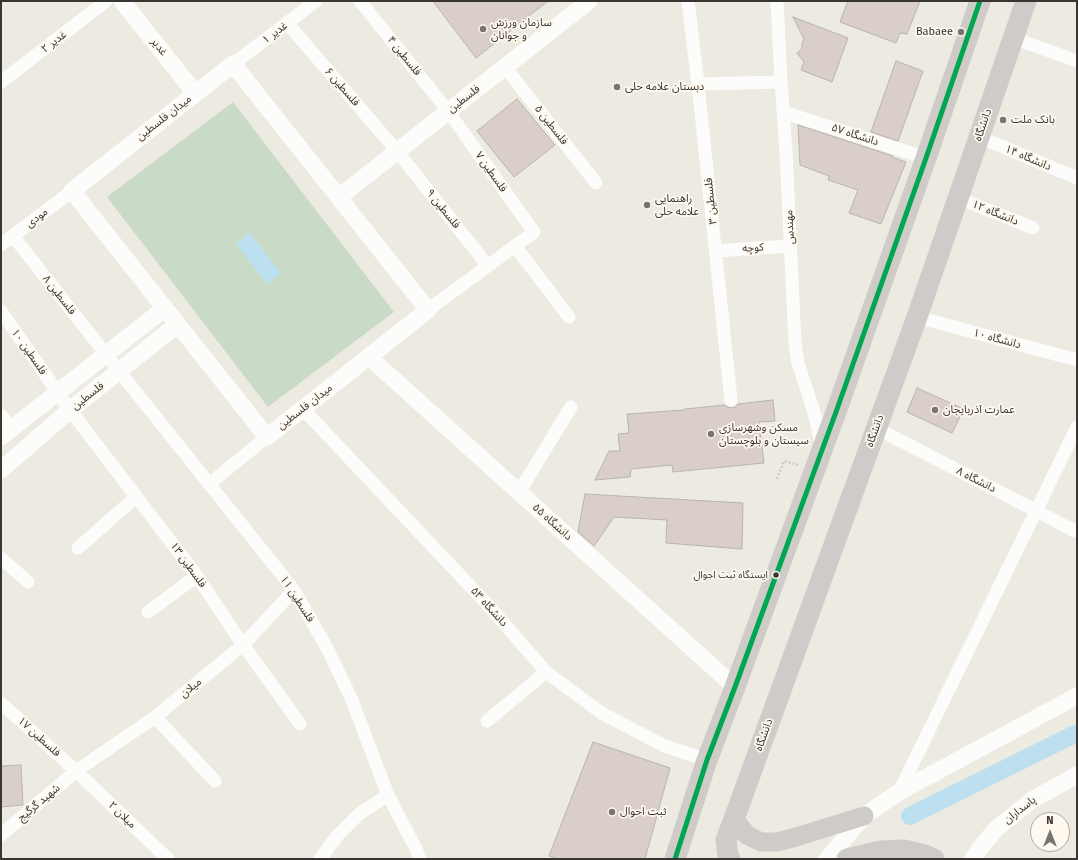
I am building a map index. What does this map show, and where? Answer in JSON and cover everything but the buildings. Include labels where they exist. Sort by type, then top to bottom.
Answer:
[{"type":"main road","points":[[675,859],[707,760],[822,449],[926,158],[980,1]]},
{"type":"main road","name":"دانشگاه","points":[[730,859],[728,856],[726,840],[917,317],[1026,1]]},
{"type":"main road","points":[[734,819],[747,834],[761,842],[777,842],[864,816]]},
{"type":"main road","points":[[846,859],[881,851],[904,850],[925,855],[934,859]]},
{"type":"street","name":"غدیر ۲","points":[[1,82],[106,1]]},
{"type":"street","name":"غدیر","points":[[122,1],[195,94]]},
{"type":"street","name":"غدیر ۱","points":[[233,64],[316,1]]},
{"type":"street","name":"فلسطین ۴","points":[[360,1],[448,111]]},
{"type":"street","name":"فلسطین","points":[[339,197],[589,1]]},
{"type":"street","name":"فلسطین ۳","points":[[688,1],[731,400]]},
{"type":"street","name":"مهندس","points":[[777,1],[795,343],[798,362],[814,412],[822,449]]},
{"type":"street","name":"فلسطین ۶","points":[[287,23],[397,152]]},
{"type":"street","points":[[1013,38],[1077,60]]},
{"type":"street","name":"میدان فلسطین","points":[[233,64],[72,190],[165,308],[268,437],[428,310]]},
{"type":"street","points":[[233,64],[428,310],[515,246],[569,317]]},
{"type":"street","name":"فلسطین ۵","points":[[505,66],[596,183]]},
{"type":"street","points":[[698,84],[781,82]]},
{"type":"street","name":"فلسطین ۷","points":[[448,111],[534,232],[515,246]]},
{"type":"street","name":"دانشگاه ۵۷","points":[[783,112],[926,158]]},
{"type":"street","name":"دانشگاه ۱۴","points":[[979,137],[1077,178]]},
{"type":"street","name":"فلسطین ۹","points":[[397,152],[488,266]]},
{"type":"street","name":"مودی","points":[[1,245],[72,190]]},
{"type":"street","name":"دانشگاه ۱۲","points":[[958,198],[1033,228]]},
{"type":"street","name":"فلسطین ۸","points":[[13,236],[118,371]]},
{"type":"street","name":"کوچه","points":[[716,250],[791,246]]},
{"type":"street","name":"فلسطین","points":[[4,427],[58,393],[165,308]]},
{"type":"street","name":"فلسطین ۱۰","points":[[1,311],[70,410]]},
{"type":"street","name":"دانشگاه ۱۰","points":[[917,317],[1077,360]]},
{"type":"street","name":"فلسطین","points":[[1,470],[70,410],[178,324]]},
{"type":"street","name":"دانشگاه ۵۵","points":[[369,357],[735,687]]},
{"type":"street","name":"فلسطین ۱۱","points":[[118,371],[294,590],[327,648],[351,698],[388,795],[420,859]]},
{"type":"street","points":[[519,492],[571,407]]},
{"type":"street","name":"دانشگاه ۵۳","points":[[303,409],[488,605],[546,672],[603,714],[665,746],[707,760]]},
{"type":"street","name":"فلسطین ۱۳","points":[[70,410],[197,576],[243,645],[300,724]]},
{"type":"street","points":[[899,792],[1077,427]]},
{"type":"street","name":"دانشگاه ۸","points":[[876,428],[1077,532]]},
{"type":"street","points":[[209,484],[268,437]]},
{"type":"street","points":[[78,548],[136,497]]},
{"type":"street","points":[[1,558],[28,582]]},
{"type":"street","points":[[148,612],[197,576]]},
{"type":"street","name":"میلان","points":[[76,771],[155,716],[243,645],[294,590]]},
{"type":"street","points":[[487,721],[546,672]]},
{"type":"street","points":[[827,859],[864,816],[899,792],[1077,696]]},
{"type":"street","name":"فلسطین ۱۷","points":[[1,703],[76,771]]},
{"type":"street","points":[[155,716],[215,781]]},
{"type":"street","name":"شهید گرگیج","points":[[1,835],[76,771]]},
{"type":"street","name":"میلان ۲","points":[[76,771],[168,859]]},
{"type":"street","name":"پاسداران","points":[[973,859],[996,829],[1014,814],[1032,800],[1077,775]]},
{"type":"street","points":[[320,859],[338,834],[359,814],[388,795]]},
{"type":"path","points":[[777,479],[784,461]]},
{"type":"green space","points":[[233,102],[394,312],[268,407],[107,197]]},
{"type":"water","points":[[250,233],[281,273],[267,284],[236,244]]},
{"type":"waterway","points":[[910,816],[1077,733]]},
{"type":"transit line","points":[[675,859],[707,760],[836,412],[980,1]]},
{"type":"place","name":"سازمان ورزش و جوانان","points":[[483,29]]},
{"type":"place","name":"Babaee","points":[[961,32]]},
{"type":"place","name":"دبستان علامه حلی","points":[[617,87]]},
{"type":"place","name":"بانک ملت","points":[[1003,120]]},
{"type":"place","name":"راهنمایی علامه حلی","points":[[647,205]]},
{"type":"place","name":"عمارت آذربایجان","points":[[935,410]]},
{"type":"place","name":"مسکن وشهرسازی سیستان و بلوچستان","points":[[711,434]]},
{"type":"place","name":"ایستگاه ثبت احوال","points":[[776,575]]},
{"type":"place","name":"ثبت احوال","points":[[612,812]]}]
